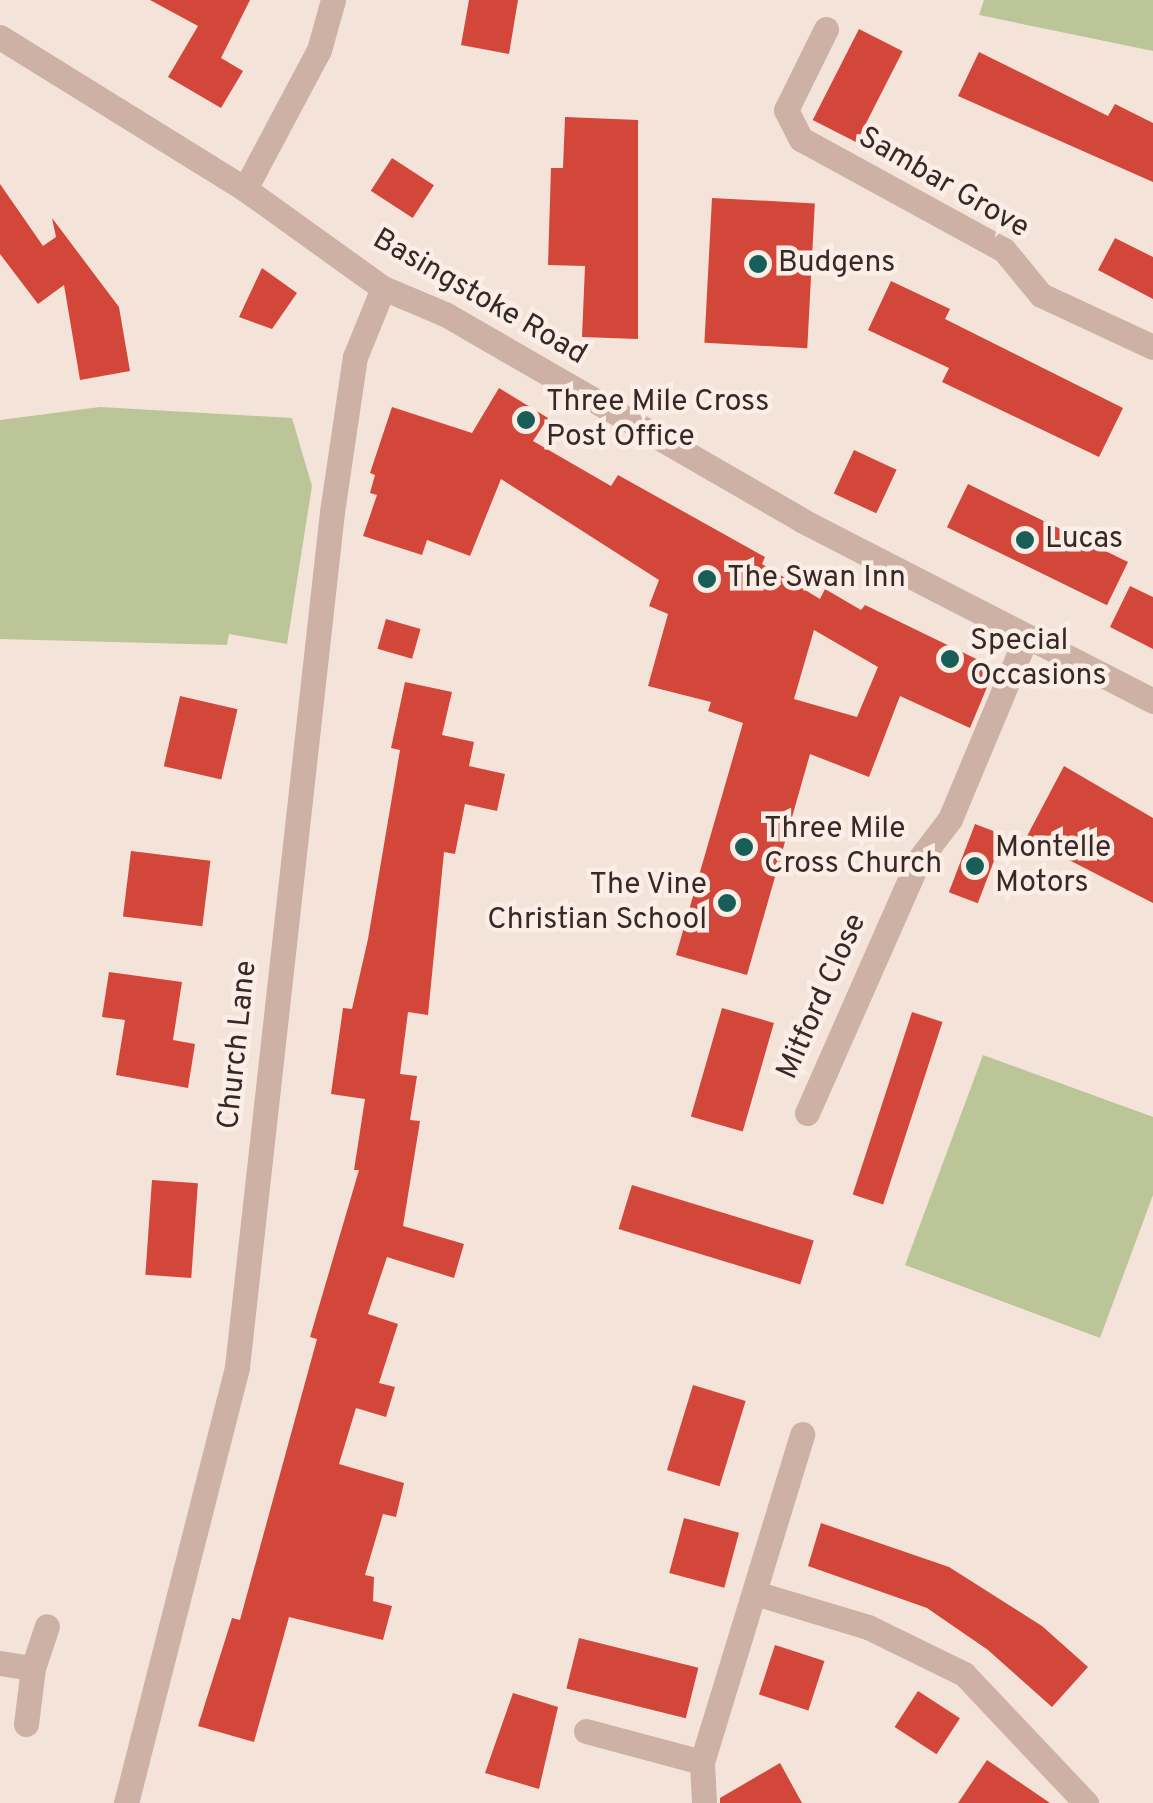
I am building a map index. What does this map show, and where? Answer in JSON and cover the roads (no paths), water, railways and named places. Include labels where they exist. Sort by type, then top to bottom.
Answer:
[{"type":"street","points":[[245,189],[319,50],[333,0]]},
{"type":"street","name":"Sambar Grove","points":[[826,29],[786,110],[801,139],[1004,250],[1041,295],[1153,347]]},
{"type":"street","name":"Basingstoke Road","points":[[0,37],[245,189],[384,288],[445,314],[803,521],[1153,701]]},
{"type":"street","name":"Church Lane","points":[[126,1803],[238,1367],[332,512],[355,357],[384,288]]},
{"type":"street","name":"Mitford Close","points":[[808,1113],[918,861],[950,819],[1026,637]]},
{"type":"street","points":[[704,1803],[702,1762],[802,1434]]},
{"type":"street","points":[[755,1593],[868,1627],[964,1674],[1086,1803]]},
{"type":"street","points":[[26,1724],[32,1668],[46,1626]]},
{"type":"street","points":[[0,1663],[32,1668]]},
{"type":"street","points":[[586,1731],[702,1762]]},
{"type":"place","name":"Budgens","points":[[758,264]]},
{"type":"place","name":"Three Mile Cross Post Office","points":[[526,420]]},
{"type":"place","name":"Lucas","points":[[1025,540]]},
{"type":"place","name":"The Swan Inn","points":[[707,579]]},
{"type":"place","name":"Special Occasions","points":[[950,659]]},
{"type":"place","name":"Three Mile Cross Church","points":[[744,847]]},
{"type":"place","name":"Montelle Motors","points":[[975,866]]},
{"type":"place","name":"The Vine Christian School","points":[[727,903]]}]
